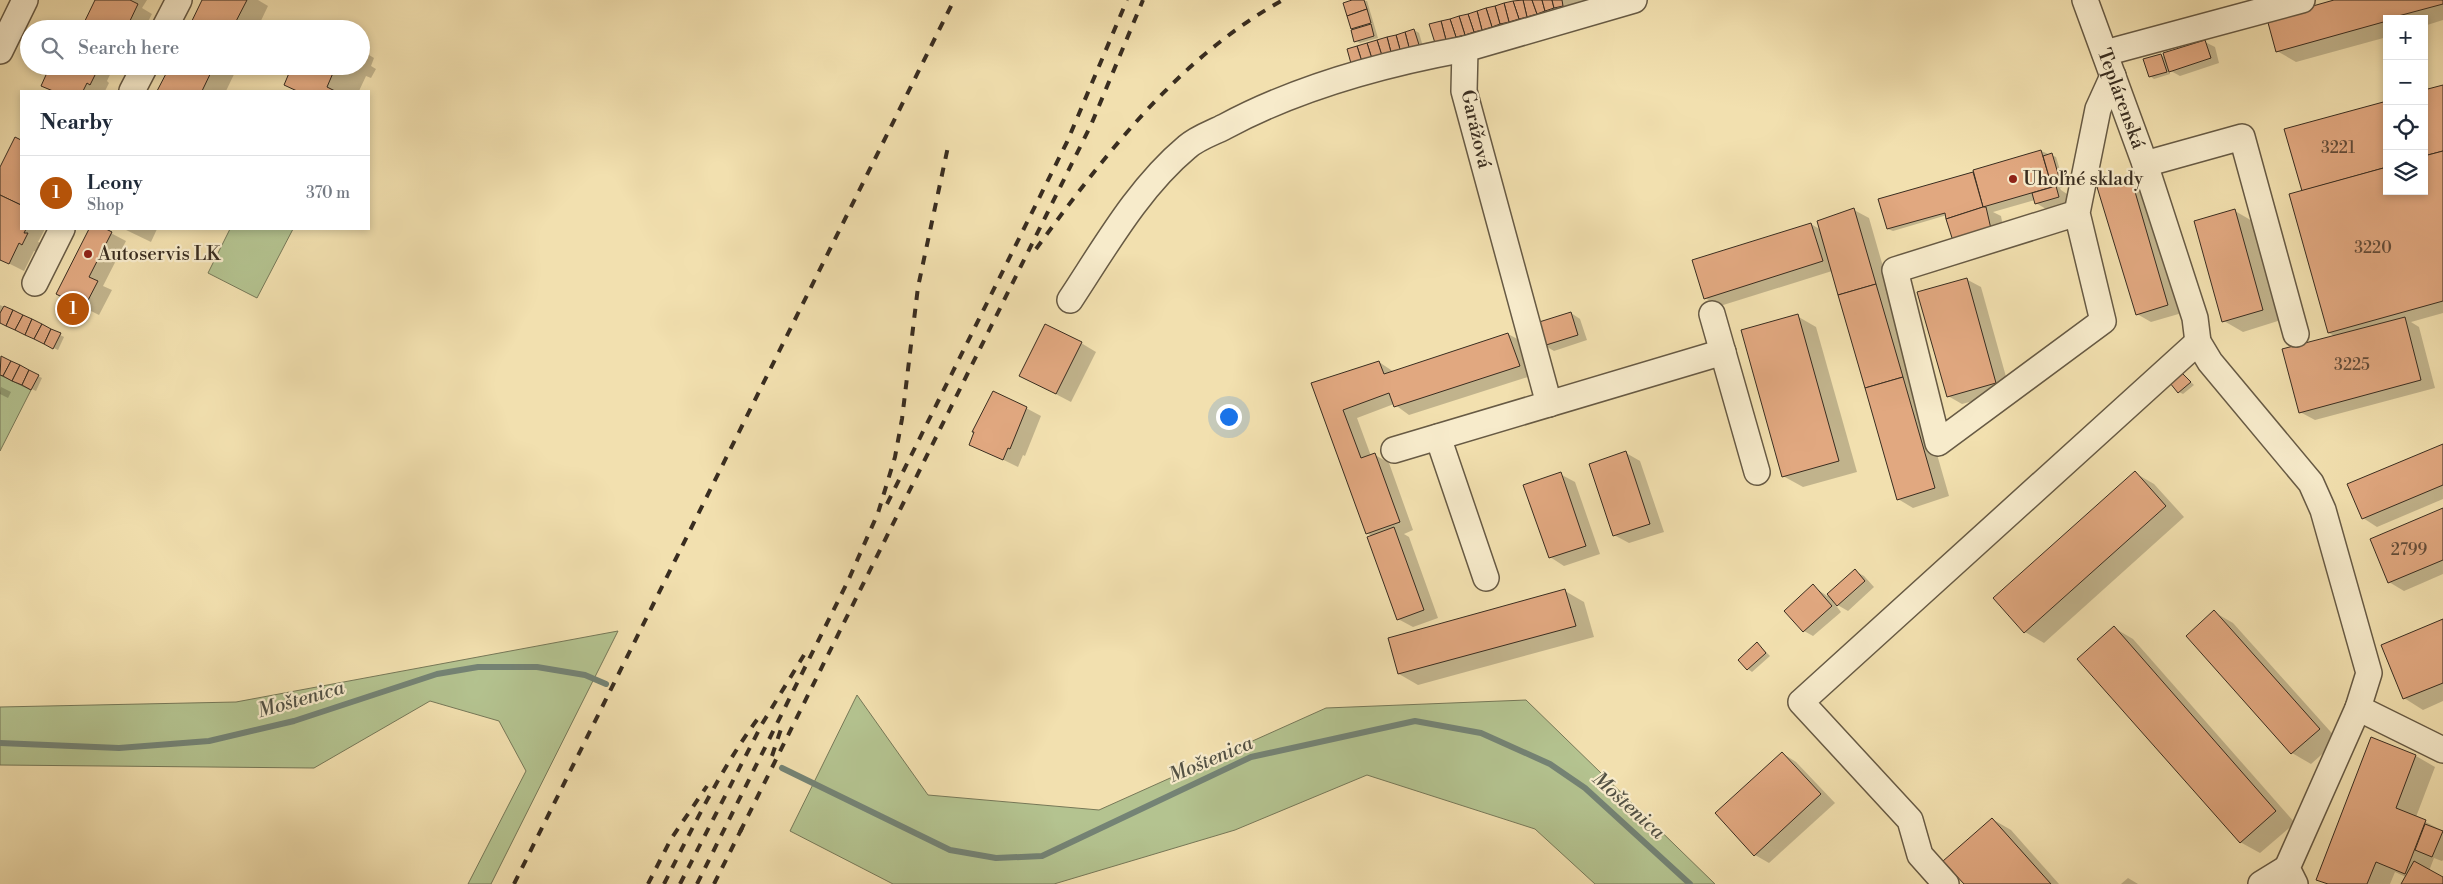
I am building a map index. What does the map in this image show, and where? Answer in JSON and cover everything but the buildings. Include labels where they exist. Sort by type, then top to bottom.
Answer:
[{"type":"street","points":[[0,51],[25,0]]},
{"type":"street","points":[[169,20],[179,0]]},
{"type":"street","points":[[1070,300],[1138,200],[1153,182],[1188,146],[1253,111],[1353,75],[1465,49],[1634,0]]},
{"type":"street","name":"Teplárenská","points":[[2085,0],[2145,164],[2195,318],[2198,342]]},
{"type":"street","points":[[2105,53],[2302,0]]},
{"type":"street","name":"Garážová","points":[[1465,49],[1464,91],[1549,404]]},
{"type":"street","points":[[133,90],[140,75]]},
{"type":"street","points":[[2076,214],[1896,270],[1938,443],[2103,321],[2076,214],[2098,109],[2113,76]]},
{"type":"street","points":[[2145,164],[2242,137],[2296,334]]},
{"type":"street","points":[[35,283],[62,230]]},
{"type":"street","points":[[1712,314],[1756,472]]},
{"type":"street","points":[[1946,884],[1920,855],[1910,820],[1801,702],[2198,342],[2210,362],[2311,483],[2323,510],[2368,673],[2358,708],[2291,876],[2261,884]]},
{"type":"street","points":[[1394,450],[1723,352]]},
{"type":"street","points":[[1438,437],[1486,578]]},
{"type":"street","points":[[2358,708],[2443,750]]},
{"type":"green space","points":[[230,230],[292,230],[257,298],[208,273]]},
{"type":"green space","points":[[0,375],[31,390],[0,451]]},
{"type":"green space","points":[[618,631],[491,884],[468,884],[526,771],[499,721],[430,701],[314,768],[0,765],[0,707],[236,702]]},
{"type":"green space","points":[[857,695],[928,795],[1099,810],[1326,708],[1526,700],[1715,884],[1595,884],[1535,829],[1367,775],[1235,830],[1054,884],[893,884],[790,831]]},
{"type":"waterway","name":"Moštenica","points":[[0,743],[119,748],[209,741],[294,721],[437,674],[478,667],[537,667],[585,675],[606,684]]},
{"type":"waterway","name":"Moštenica","points":[[782,768],[950,850],[996,858],[1042,856],[1251,757],[1415,721],[1481,733],[1550,764],[1585,788],[1690,884]]},
{"type":"railway","points":[[514,884],[954,0]]},
{"type":"railway","points":[[887,504],[1067,142],[1127,0]]},
{"type":"railway","points":[[740,832],[1091,125],[1143,0]]},
{"type":"railway","points":[[1036,249],[1117,144],[1177,79],[1245,23],[1283,0]]},
{"type":"railway","points":[[697,884],[848,581],[878,513],[895,457],[902,419],[918,287],[949,142]]},
{"type":"railway","points":[[680,884],[762,724],[804,655]]},
{"type":"railway","points":[[664,884],[721,775],[762,713]]},
{"type":"railway","points":[[772,756],[783,723]]},
{"type":"railway","points":[[648,884],[671,839],[707,786]]},
{"type":"railway","points":[[714,884],[743,826]]},
{"type":"place","name":"Uhoľné sklady","points":[[2013,179]]},
{"type":"place","name":"Autoservis LK","points":[[88,254]]},
{"type":"place","name":"Leony","points":[[73,309]]}]
